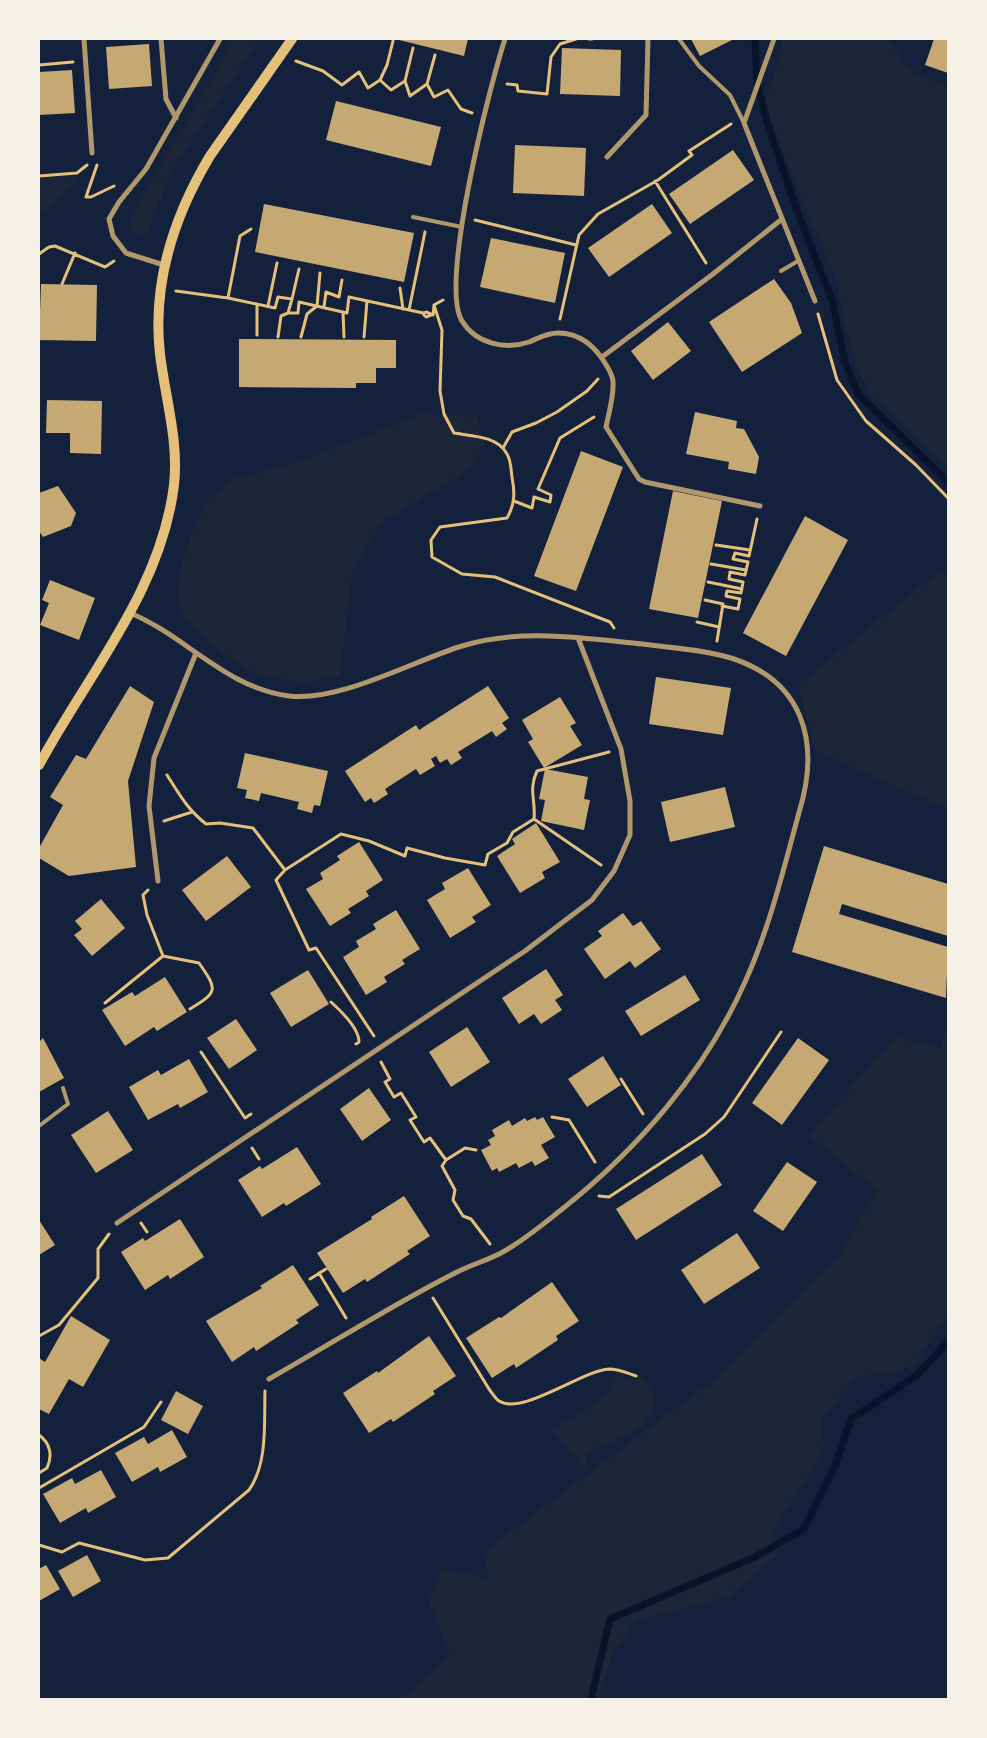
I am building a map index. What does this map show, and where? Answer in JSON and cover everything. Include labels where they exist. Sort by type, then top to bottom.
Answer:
[{"type":"main road","points":[[39,765],[130,613],[161,540],[174,484],[175,457],[158,333],[160,290],[164,265],[178,217],[198,175],[292,39]]},
{"type":"street","points":[[84,39],[92,153]]},
{"type":"street","points":[[161,39],[166,99],[176,118]]},
{"type":"street","points":[[164,265],[126,254],[113,236],[110,219],[119,202],[146,169],[220,39]]},
{"type":"street","points":[[505,39],[483,116],[457,264],[456,296],[462,321],[473,333],[490,342],[513,346],[558,333],[577,336],[588,343],[602,357],[614,380],[606,427],[639,479],[645,482],[760,506]]},
{"type":"street","points":[[607,157],[646,115],[648,39]]},
{"type":"street","points":[[774,39],[750,107],[743,120],[814,301]]},
{"type":"street","points":[[602,357],[714,274],[782,219]]},
{"type":"street","points":[[130,613],[153,624],[246,685],[272,693],[306,696],[352,686],[462,646],[509,636],[578,638],[692,649],[744,663],[774,679],[786,692],[805,726],[809,745],[805,792],[767,924],[746,980],[707,1052],[651,1126],[626,1155],[589,1188],[546,1222],[497,1254],[456,1273],[269,1379]]},
{"type":"street","points":[[117,1223],[525,951],[592,900],[614,871],[630,835],[630,801],[621,749],[578,638]]},
{"type":"street","points":[[158,881],[149,806],[154,757],[196,653]]},
{"type":"lane","points":[[679,39],[699,66],[730,95],[743,120]]},
{"type":"lane","points":[[413,217],[463,228]]},
{"type":"lane","points":[[781,271],[798,261]]},
{"type":"lane","points":[[39,1126],[68,1104],[63,1088]]},
{"type":"path","points":[[504,84],[518,85],[518,91],[547,94],[551,57],[560,44],[576,39]]},
{"type":"path","points":[[295,61],[323,71],[342,85],[359,72],[368,88],[380,80],[387,65],[393,41]]},
{"type":"path","points":[[413,48],[405,81],[410,96],[427,84],[435,55]]},
{"type":"path","points":[[39,64],[86,61]]},
{"type":"path","points":[[380,80],[391,90],[405,81]]},
{"type":"path","points":[[427,84],[434,97],[448,90],[461,109],[472,112]]},
{"type":"path","points":[[559,325],[579,235],[598,214],[655,182],[692,155],[689,151],[743,120]]},
{"type":"path","points":[[39,176],[77,173],[86,167],[92,153]]},
{"type":"path","points":[[98,163],[86,198],[88,199],[117,185]]},
{"type":"path","points":[[655,182],[714,274]]},
{"type":"path","points":[[474,220],[576,245]]},
{"type":"path","points":[[228,298],[240,236],[251,229]]},
{"type":"path","points":[[409,310],[424,237]]},
{"type":"path","points":[[39,254],[49,247],[55,246],[105,267],[126,254]]},
{"type":"path","points":[[62,284],[75,254]]},
{"type":"path","points":[[268,306],[277,263]]},
{"type":"path","points":[[288,312],[299,270]]},
{"type":"path","points":[[301,336],[307,314],[317,306],[320,273]]},
{"type":"path","points":[[324,307],[326,292],[339,296],[342,280]]},
{"type":"path","points":[[400,288],[403,309]]},
{"type":"path","points":[[176,291],[228,298],[275,308],[278,296],[292,299]]},
{"type":"path","points":[[278,336],[280,316],[288,312],[298,313],[299,302],[347,312],[349,297],[433,315]]},
{"type":"path","points":[[814,301],[837,380],[866,421],[916,465],[948,498]]},
{"type":"path","points":[[364,336],[367,302]]},
{"type":"path","points":[[257,304],[257,335]]},
{"type":"path","points":[[434,305],[442,330],[440,391],[444,414],[454,433],[483,437],[503,448],[508,454],[514,489],[514,501],[507,518],[440,528],[431,540],[432,557],[462,574],[495,577],[610,622],[616,631]]},
{"type":"path","points":[[343,312],[344,336]]},
{"type":"path","points":[[503,448],[512,432],[536,423],[557,412],[588,391],[598,379]]},
{"type":"path","points":[[514,501],[532,508],[534,497],[550,502],[551,495],[538,489],[560,438],[610,406]]},
{"type":"path","points":[[705,600],[738,609],[740,599],[726,596],[727,591],[741,593],[744,582],[729,579],[730,572],[745,576],[748,562],[733,560],[735,553],[749,556],[758,518]]},
{"type":"path","points":[[716,545],[750,550]]},
{"type":"path","points":[[711,564],[746,570]]},
{"type":"path","points":[[708,582],[742,589]]},
{"type":"path","points":[[697,622],[719,626],[722,606]]},
{"type":"path","points":[[534,819],[535,804],[531,795],[532,781],[537,770],[621,749]]},
{"type":"path","points":[[154,757],[192,812],[206,824],[220,823],[253,828],[285,870]]},
{"type":"path","points":[[151,825],[192,812]]},
{"type":"path","points":[[534,819],[602,866]]},
{"type":"path","points":[[381,1047],[316,948],[309,950],[276,880],[285,870],[341,834],[369,841],[405,856],[406,848],[445,858],[485,865],[488,854],[507,842],[513,832],[534,819]]},
{"type":"path","points":[[158,881],[143,895],[147,914],[163,956]]},
{"type":"path","points":[[105,1003],[163,956]]},
{"type":"path","points":[[163,956],[199,963],[211,980],[213,991],[210,996],[190,1009]]},
{"type":"path","points":[[331,1002],[340,1010],[359,1036],[359,1042],[350,1049]]},
{"type":"path","points":[[589,1188],[603,1198],[609,1197],[705,1134],[724,1117],[782,1032]]},
{"type":"path","points":[[201,1052],[245,1118],[254,1112],[264,1125]]},
{"type":"path","points":[[369,1055],[375,1064],[380,1061],[390,1079],[385,1082],[394,1098],[401,1093],[416,1117],[410,1120],[424,1142],[430,1138],[446,1160]]},
{"type":"path","points":[[620,1079],[651,1126]]},
{"type":"path","points":[[552,1117],[569,1120],[604,1175]]},
{"type":"path","points":[[476,1150],[465,1148],[446,1160],[442,1166],[456,1190],[453,1200],[462,1216],[471,1219],[497,1254]]},
{"type":"path","points":[[39,1336],[59,1324],[98,1278],[98,1249],[117,1223]]},
{"type":"path","points":[[310,1279],[326,1269]]},
{"type":"path","points":[[319,1274],[354,1331]]},
{"type":"path","points":[[427,1289],[497,1400],[506,1404],[551,1392],[602,1370],[619,1370],[636,1376]]},
{"type":"path","points":[[39,1545],[62,1552],[79,1543],[145,1560],[168,1558],[248,1490],[255,1481],[260,1465],[265,1392],[269,1379]]},
{"type":"path","points":[[39,1488],[144,1427],[160,1402]]},
{"type":"path","points":[[39,1435],[46,1440],[50,1455],[47,1468],[39,1473]]},
{"type":"shaded area","points":[[232,39],[259,39],[171,171],[147,235],[140,236],[134,233],[129,226],[132,213],[220,65]]},
{"type":"shaded area","points":[[782,39],[887,39],[914,74],[948,85],[948,467],[873,397],[855,366],[834,274],[792,176],[765,102],[779,61]]},
{"type":"shaded area","points":[[39,176],[80,177],[47,213],[39,208]]},
{"type":"shaded area","points":[[420,414],[477,417],[485,445],[471,468],[381,523],[353,571],[340,676],[300,683],[254,673],[216,649],[182,617],[177,593],[181,564],[192,532],[209,498],[231,480],[309,458]]},
{"type":"shaded area","points":[[938,573],[948,576],[948,809],[815,751],[798,685]]},
{"type":"shaded area","points":[[948,1021],[948,1313],[914,1365],[888,1374],[858,1376],[821,1419],[824,1451],[770,1536],[777,1556],[728,1597],[637,1621],[612,1653],[599,1699],[402,1699],[450,1656],[428,1599],[443,1569],[489,1578],[484,1552],[709,1384],[839,1256],[877,1190],[809,1136],[895,1037],[940,1048]]},
{"type":"shaded area","points":[[616,1373],[636,1380],[639,1374],[653,1393],[653,1410],[650,1418],[637,1429],[622,1438],[593,1449],[586,1462],[586,1471],[551,1430],[598,1400],[612,1383]]},
{"type":"building","points":[[395,39],[468,39],[464,56]]},
{"type":"building","points":[[691,39],[734,39],[700,56]]},
{"type":"building","points":[[934,39],[948,39],[948,73],[925,65]]},
{"type":"building","points":[[149,44],[152,86],[109,89],[106,47]]},
{"type":"building","points":[[562,48],[621,50],[620,96],[560,94]]},
{"type":"building","points":[[72,70],[75,113],[39,115],[39,72]]},
{"type":"building","points":[[336,101],[441,127],[431,166],[326,140]]},
{"type":"building","points":[[515,145],[586,148],[584,196],[513,193]]},
{"type":"building","points":[[733,150],[754,180],[690,224],[669,194]]},
{"type":"building","points":[[264,204],[414,233],[404,282],[255,252]]},
{"type":"building","points":[[652,204],[672,233],[609,277],[588,248]]},
{"type":"building","points":[[491,238],[565,253],[555,303],[480,287]]},
{"type":"building","points":[[774,279],[791,303],[802,333],[742,372],[709,322]]},
{"type":"building","points":[[41,284],[97,285],[96,341],[39,340]]},
{"type":"building","points":[[668,322],[691,351],[653,380],[631,351]]},
{"type":"building","points":[[239,339],[396,340],[396,368],[376,368],[376,383],[356,383],[356,388],[239,387]]},
{"type":"building","points":[[47,400],[102,401],[101,454],[70,453],[70,433],[46,433]]},
{"type":"building","points":[[695,412],[737,421],[736,428],[744,429],[759,457],[756,474],[728,469],[729,462],[686,454]]},
{"type":"building","points":[[581,451],[623,467],[576,591],[534,576]]},
{"type":"building","points":[[58,486],[76,513],[71,526],[43,537],[39,531],[39,493]]},
{"type":"building","points":[[673,491],[722,501],[698,618],[649,609]]},
{"type":"building","points":[[805,516],[848,540],[786,656],[743,633]]},
{"type":"building","points":[[50,580],[95,598],[79,640],[40,625],[49,603],[42,600]]},
{"type":"building","points":[[656,677],[731,688],[723,735],[649,724]]},
{"type":"building","points":[[130,686],[154,702],[128,781],[136,867],[69,876],[39,858],[39,848],[63,805],[50,797],[76,755],[86,759]]},
{"type":"building","points":[[488,686],[509,718],[502,723],[507,729],[496,737],[492,731],[458,752],[462,758],[451,765],[447,759],[440,763],[436,756],[431,759],[435,766],[420,775],[416,769],[385,789],[388,794],[374,803],[371,798],[365,802],[345,771],[416,725],[419,730]]},
{"type":"building","points":[[560,697],[576,723],[570,726],[582,745],[544,768],[528,742],[533,739],[522,720]]},
{"type":"building","points":[[245,753],[328,771],[320,806],[314,805],[312,813],[297,809],[299,802],[261,793],[259,801],[245,798],[247,790],[237,788]]},
{"type":"building","points":[[545,769],[588,777],[584,799],[590,800],[584,830],[541,821],[545,800],[539,799]]},
{"type":"building","points":[[725,787],[735,827],[670,842],[661,802]]},
{"type":"building","points":[[536,823],[560,862],[542,872],[545,878],[520,893],[497,856],[515,844],[512,839]]},
{"type":"building","points":[[359,842],[383,880],[366,891],[369,896],[348,909],[351,913],[330,926],[306,889],[323,879],[320,873],[340,860],[337,856]]},
{"type":"building","points":[[824,846],[948,884],[948,936],[842,904],[839,914],[948,947],[946,998],[792,952]]},
{"type":"building","points":[[227,856],[251,887],[206,921],[182,890]]},
{"type":"building","points":[[468,868],[491,905],[472,917],[476,922],[450,938],[427,900],[445,889],[442,883]]},
{"type":"building","points":[[101,899],[125,928],[92,956],[74,935],[82,929],[75,921]]},
{"type":"building","points":[[396,910],[420,949],[402,960],[405,964],[384,977],[387,982],[366,995],[343,957],[359,947],[356,941],[376,929],[373,924]]},
{"type":"building","points":[[623,913],[633,926],[641,921],[661,949],[635,968],[630,961],[605,979],[584,949],[602,936],[598,931]]},
{"type":"building","points":[[546,969],[563,995],[555,1000],[562,1010],[541,1024],[534,1014],[519,1024],[502,998]]},
{"type":"building","points":[[308,970],[329,1004],[291,1027],[270,993]]},
{"type":"building","points":[[685,975],[700,1000],[641,1036],[625,1011]]},
{"type":"building","points":[[165,977],[187,1012],[157,1031],[154,1027],[125,1046],[102,1010],[132,992],[135,996]]},
{"type":"building","points":[[236,1019],[257,1050],[229,1069],[207,1038]]},
{"type":"building","points":[[467,1027],[490,1062],[451,1087],[429,1052]]},
{"type":"building","points":[[43,1038],[64,1078],[39,1092],[39,1042]]},
{"type":"building","points":[[798,1038],[829,1060],[782,1125],[752,1103]]},
{"type":"building","points":[[603,1056],[621,1085],[587,1107],[568,1079]]},
{"type":"building","points":[[189,1059],[208,1092],[180,1108],[178,1104],[148,1120],[129,1087],[158,1070],[161,1075]]},
{"type":"building","points":[[369,1088],[391,1120],[362,1141],[340,1109]]},
{"type":"building","points":[[108,1111],[133,1150],[96,1173],[71,1135]]},
{"type":"building","points":[[535,1117],[537,1120],[543,1117],[555,1137],[541,1145],[549,1158],[535,1166],[532,1161],[519,1168],[516,1163],[499,1172],[497,1168],[492,1171],[481,1150],[491,1145],[488,1140],[495,1136],[492,1130],[509,1120],[512,1126],[525,1118],[527,1121]]},
{"type":"building","points":[[297,1147],[321,1184],[286,1206],[284,1203],[262,1217],[238,1180],[260,1166],[262,1169]]},
{"type":"building","points":[[702,1154],[722,1185],[636,1240],[616,1209]]},
{"type":"building","points":[[787,1162],[817,1182],[783,1231],[753,1211]]},
{"type":"building","points":[[404,1196],[430,1236],[407,1251],[410,1254],[367,1282],[365,1279],[343,1293],[317,1253],[372,1219],[371,1217]]},
{"type":"building","points":[[180,1219],[204,1257],[170,1279],[168,1275],[145,1290],[121,1252],[143,1238],[145,1241]]},
{"type":"building","points":[[39,1220],[55,1245],[39,1255]]},
{"type":"building","points":[[737,1233],[760,1268],[704,1304],[681,1270]]},
{"type":"building","points":[[293,1265],[319,1305],[296,1320],[299,1323],[256,1351],[254,1347],[232,1362],[206,1321],[262,1288],[260,1286]]},
{"type":"building","points":[[552,1282],[579,1321],[556,1336],[558,1340],[516,1368],[514,1364],[492,1378],[466,1338],[499,1317],[501,1318]]},
{"type":"building","points":[[71,1316],[110,1340],[83,1387],[69,1379],[49,1414],[39,1409],[39,1358],[45,1362]]},
{"type":"building","points":[[429,1336],[456,1376],[433,1391],[435,1394],[393,1422],[391,1419],[369,1433],[343,1393],[377,1371],[378,1373]]},
{"type":"building","points":[[176,1391],[203,1406],[188,1434],[161,1420]]},
{"type":"building","points":[[172,1430],[187,1457],[160,1472],[158,1467],[132,1482],[115,1453],[144,1437],[148,1444]]},
{"type":"building","points":[[101,1470],[116,1497],[88,1513],[86,1508],[60,1523],[43,1494],[72,1478],[75,1484]]},
{"type":"building","points":[[87,1555],[101,1581],[73,1597],[58,1571]]},
{"type":"building","points":[[46,1565],[60,1589],[39,1601],[39,1569]]},
{"type":"waterway","points":[[755,39],[757,82],[767,122],[798,213],[832,300],[845,362],[858,394],[948,482]]},
{"type":"waterway","points":[[591,1699],[610,1619],[755,1557],[804,1529],[834,1468],[851,1419],[917,1375],[948,1342]]}]
